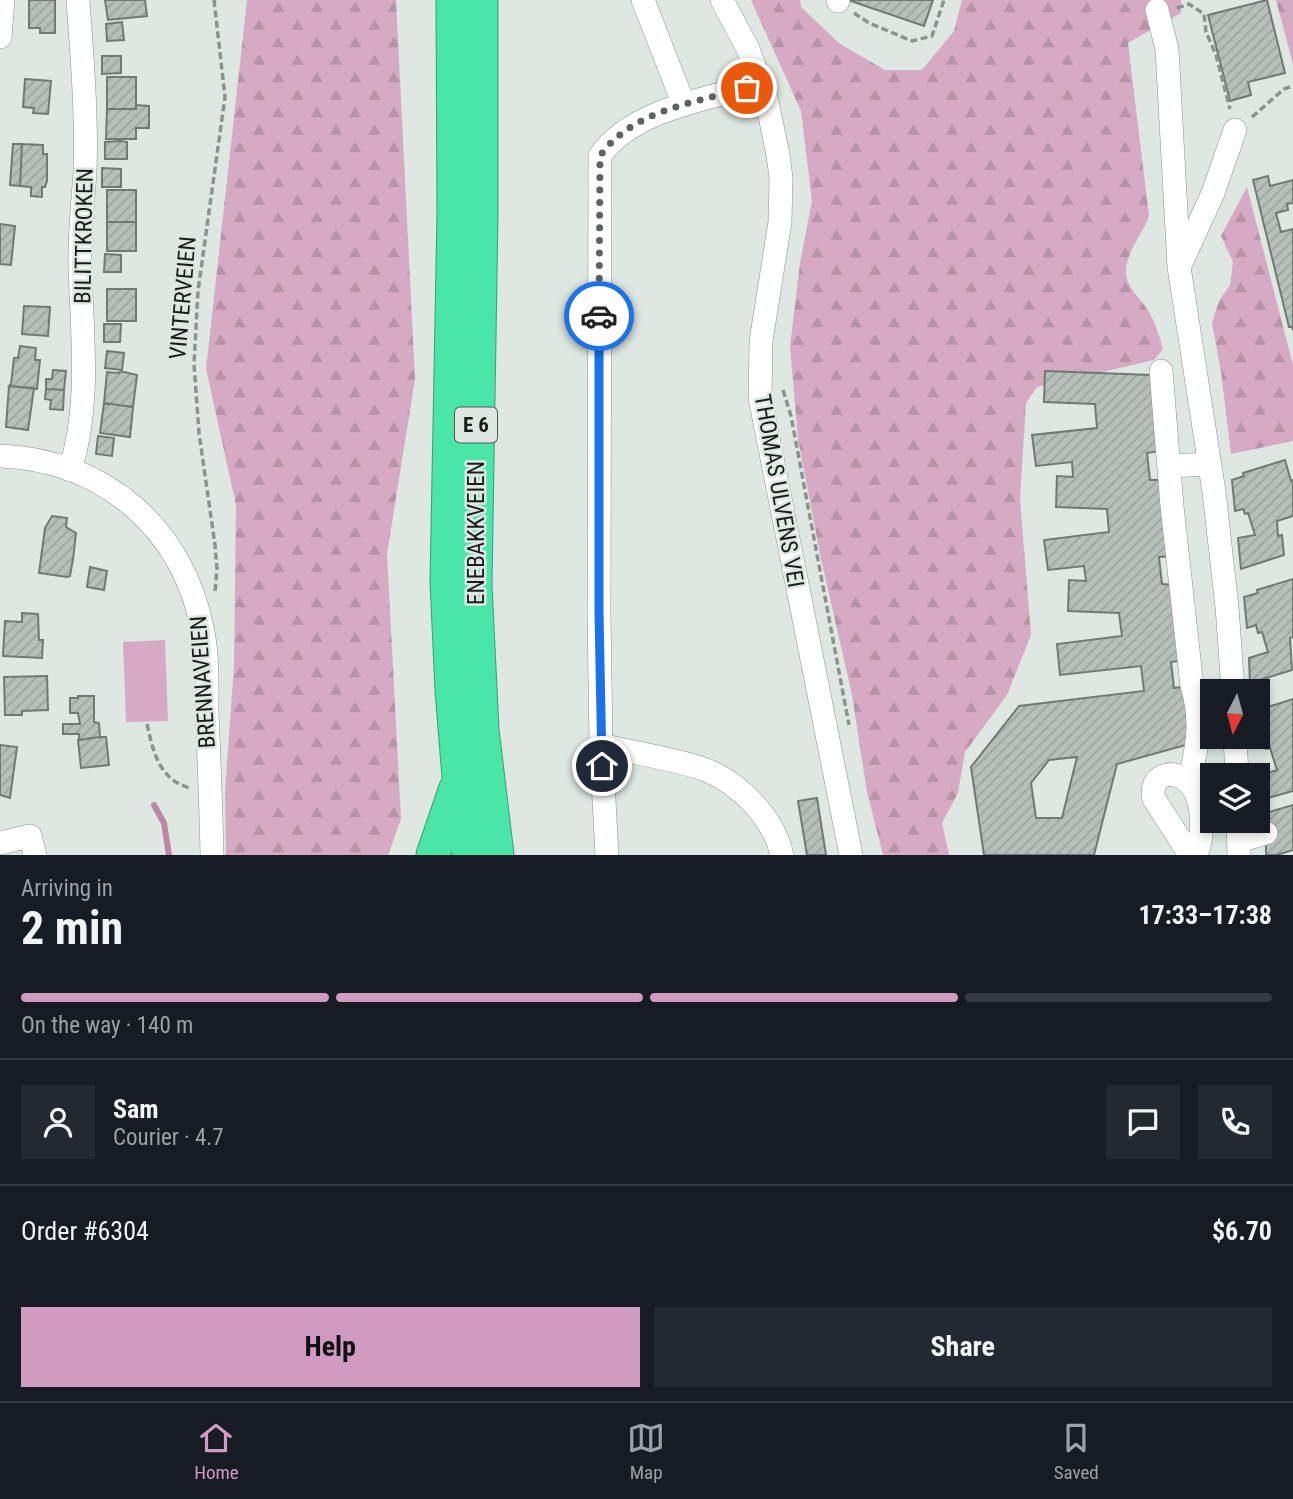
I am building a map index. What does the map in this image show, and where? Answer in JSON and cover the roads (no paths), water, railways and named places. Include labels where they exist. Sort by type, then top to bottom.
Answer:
[{"type":"highway","name":"ENEBAKKVEIEN","points":[[453,0],[454,214],[447,582],[459,777],[469,855]]},
{"type":"highway","name":"ENEBAKKVEIEN","points":[[481,0],[481,214],[474,585],[485,772],[497,855]]},
{"type":"highway","points":[[438,850],[459,777]]},
{"type":"street","points":[[0,37],[3,0]]},
{"type":"street","name":"BILITTKROKEN","points":[[70,470],[76,453],[83,401],[85,347],[80,268],[85,170],[78,0]]},
{"type":"street","points":[[643,0],[684,105]]},
{"type":"street","name":"THOMAS ULVENS VEI","points":[[722,0],[748,49],[761,84],[778,155],[782,201],[761,341],[760,398],[851,855]]},
{"type":"street","points":[[1158,12],[1167,49],[1179,267],[1210,464],[1227,607],[1232,679]]},
{"type":"street","points":[[607,855],[601,745],[599,613],[600,156],[614,138],[645,119],[684,105],[761,84]]},
{"type":"street","points":[[1179,267],[1213,193],[1235,130]]},
{"type":"street","points":[[1161,371],[1176,551],[1190,673],[1198,704],[1199,740],[1189,783]]},
{"type":"street","name":"BRENNAVEIEN","points":[[0,457],[38,460],[87,476],[118,494],[147,518],[170,546],[191,587],[204,634],[212,855]]},
{"type":"street","points":[[1169,466],[1210,464]]},
{"type":"street","points":[[601,745],[707,771],[739,790],[763,814],[778,837],[782,855]]},
{"type":"street","points":[[1190,855],[1154,799],[1152,790],[1155,781],[1169,775],[1180,777],[1189,783],[1196,796],[1200,814],[1200,845],[1196,855]]},
{"type":"street","points":[[1239,839],[1266,834]]},
{"type":"street","points":[[0,844],[30,836],[35,855]]},
{"type":"waterway","points":[[154,805],[164,823],[169,855]]}]
